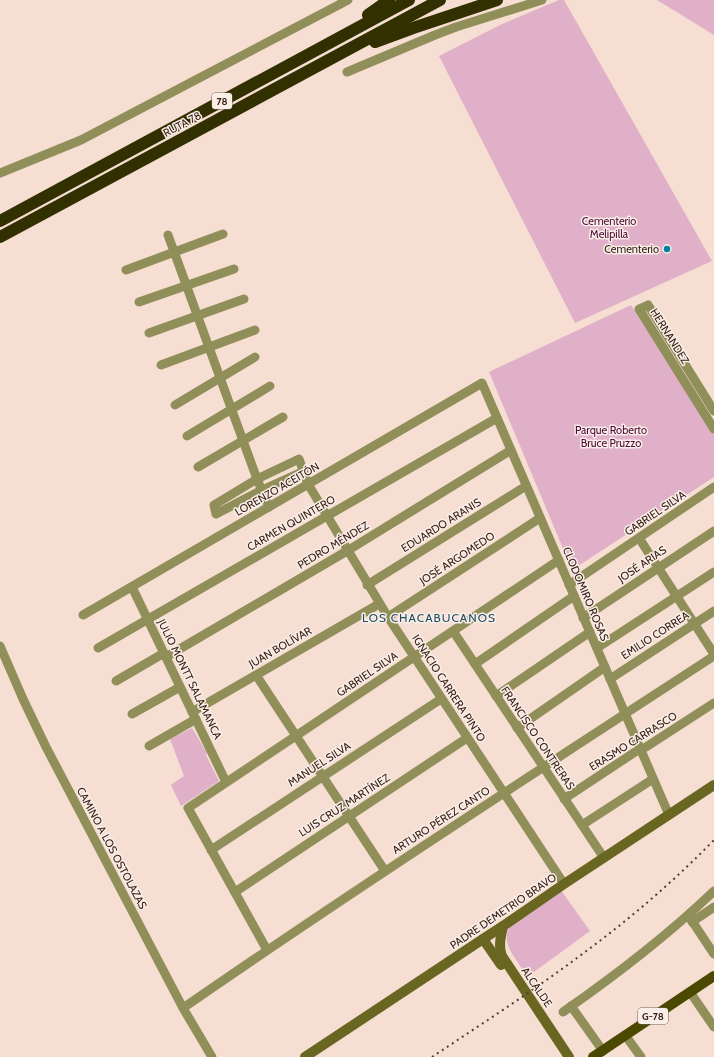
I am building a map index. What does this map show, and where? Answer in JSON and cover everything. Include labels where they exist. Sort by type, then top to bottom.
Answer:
[{"type":"highway","points":[[316,51],[389,0]]},
{"type":"highway","name":"RUTA 78","points":[[0,221],[409,0]]},
{"type":"highway","name":"RUTA 78","points":[[0,237],[440,0]]},
{"type":"highway","points":[[308,71],[392,36],[497,0]]},
{"type":"main road","name":"G-78","points":[[593,1057],[714,976]]},
{"type":"street","points":[[0,173],[81,140],[329,4],[348,0]]},
{"type":"street","points":[[347,72],[456,27],[542,0]]},
{"type":"street","points":[[168,234],[257,479],[269,507]]},
{"type":"street","points":[[126,270],[223,234]]},
{"type":"street","points":[[139,302],[234,269]]},
{"type":"street","points":[[149,333],[244,299]]},
{"type":"street","name":"HERNANDEZ","points":[[714,411],[648,305],[639,309],[714,429]]},
{"type":"street","points":[[160,365],[255,330]]},
{"type":"street","points":[[175,405],[255,357]]},
{"type":"street","name":"CLODOMIRO ROSAS","points":[[482,383],[669,815]]},
{"type":"street","name":"LORENZO ACEITÓN","points":[[83,615],[482,383]]},
{"type":"street","points":[[187,436],[270,386]]},
{"type":"street","points":[[198,467],[283,417]]},
{"type":"street","name":"CARMEN QUINTERO","points":[[98,648],[497,418]]},
{"type":"street","name":"PEDRO MÉNDEZ","points":[[116,681],[165,655],[348,551],[511,450]]},
{"type":"street","name":"IGNACIO CARRERA PINTO","points":[[257,479],[299,459],[308,484],[367,585],[564,884]]},
{"type":"street","points":[[257,479],[214,505],[216,514],[262,490],[304,471]]},
{"type":"street","name":"EDUARDO ARANIS","points":[[367,585],[526,486]]},
{"type":"street","name":"GABRIEL SILVA","points":[[569,585],[714,488]]},
{"type":"street","name":"JOSÉ ARGOMEDO","points":[[388,618],[540,518]]},
{"type":"street","name":"JOSÉ ARIAS","points":[[583,618],[714,531]]},
{"type":"street","points":[[639,538],[714,655]]},
{"type":"street","name":"GABRIEL SILVA","points":[[211,850],[188,808],[559,560]]},
{"type":"street","points":[[597,648],[714,572]]},
{"type":"street","name":"JULIO MONTT SALAMANCA","points":[[132,587],[226,782]]},
{"type":"street","points":[[475,664],[574,596]]},
{"type":"street","name":"JUAN BOLÍVAR","points":[[149,746],[256,675],[379,604]]},
{"type":"street","name":"EMILIO CORREA","points":[[610,679],[714,611]]},
{"type":"street","name":"FRANCISCO CONTRERAS","points":[[453,632],[604,858]]},
{"type":"street","points":[[496,696],[590,632]]},
{"type":"street","name":"CAMINO A LOS OSTOLAZAS","points":[[0,646],[46,747],[183,1008],[212,1057]]},
{"type":"street","name":"ARTURO PÉREZ CANTO","points":[[183,1008],[385,871],[714,655]]},
{"type":"street","points":[[517,728],[605,667]]},
{"type":"street","points":[[256,675],[385,871]]},
{"type":"street","points":[[132,714],[180,687]]},
{"type":"street","name":"MANUEL SILVA","points":[[211,850],[441,699]]},
{"type":"street","name":"ERASMO CARRASCO","points":[[564,799],[635,752],[646,747],[714,703]]},
{"type":"street","name":"LUIS CRUZ MARTÍNEZ","points":[[235,892],[467,738]]},
{"type":"street","points":[[582,825],[653,778]]},
{"type":"street","name":"PADRE DEMETRIO BRAVO","points":[[305,1057],[714,785]]},
{"type":"street","points":[[211,850],[267,950]]},
{"type":"street","points":[[563,1012],[606,982],[690,918],[714,891]]},
{"type":"street","points":[[690,918],[714,907]]},
{"type":"street","points":[[690,918],[714,954]]},
{"type":"street","name":"ALCALDE","points":[[503,926],[500,939],[502,956],[570,1057]]},
{"type":"street","name":"ALCALDE","points":[[483,939],[563,1057]]},
{"type":"street","points":[[690,992],[714,1027]]},
{"type":"street","points":[[571,1006],[603,1050]]},
{"type":"street","points":[[625,1035],[641,1057]]},
{"type":"green space","name":"Cementerio Melipilla","points":[[559,0],[564,0],[712,261],[575,323],[439,56],[500,25]]},
{"type":"green space","points":[[657,0],[714,0],[714,35]]},
{"type":"green space","name":"Parque Roberto Bruce Pruzzo","points":[[631,305],[714,435],[714,477],[572,570],[489,372]]},
{"type":"green space","points":[[192,728],[207,753],[206,755],[219,781],[181,806],[171,785],[184,776],[170,739]]},
{"type":"green space","points":[[558,886],[590,931],[527,977],[508,945],[507,936],[509,922]]},
{"type":"railway","points":[[432,1057],[529,993],[602,939],[668,884],[714,840]]},
{"type":"place","name":"Cementerio","points":[[667,249]]},
{"type":"district","name":"LOS CHACABUCANOS","points":[[429,618]]}]
